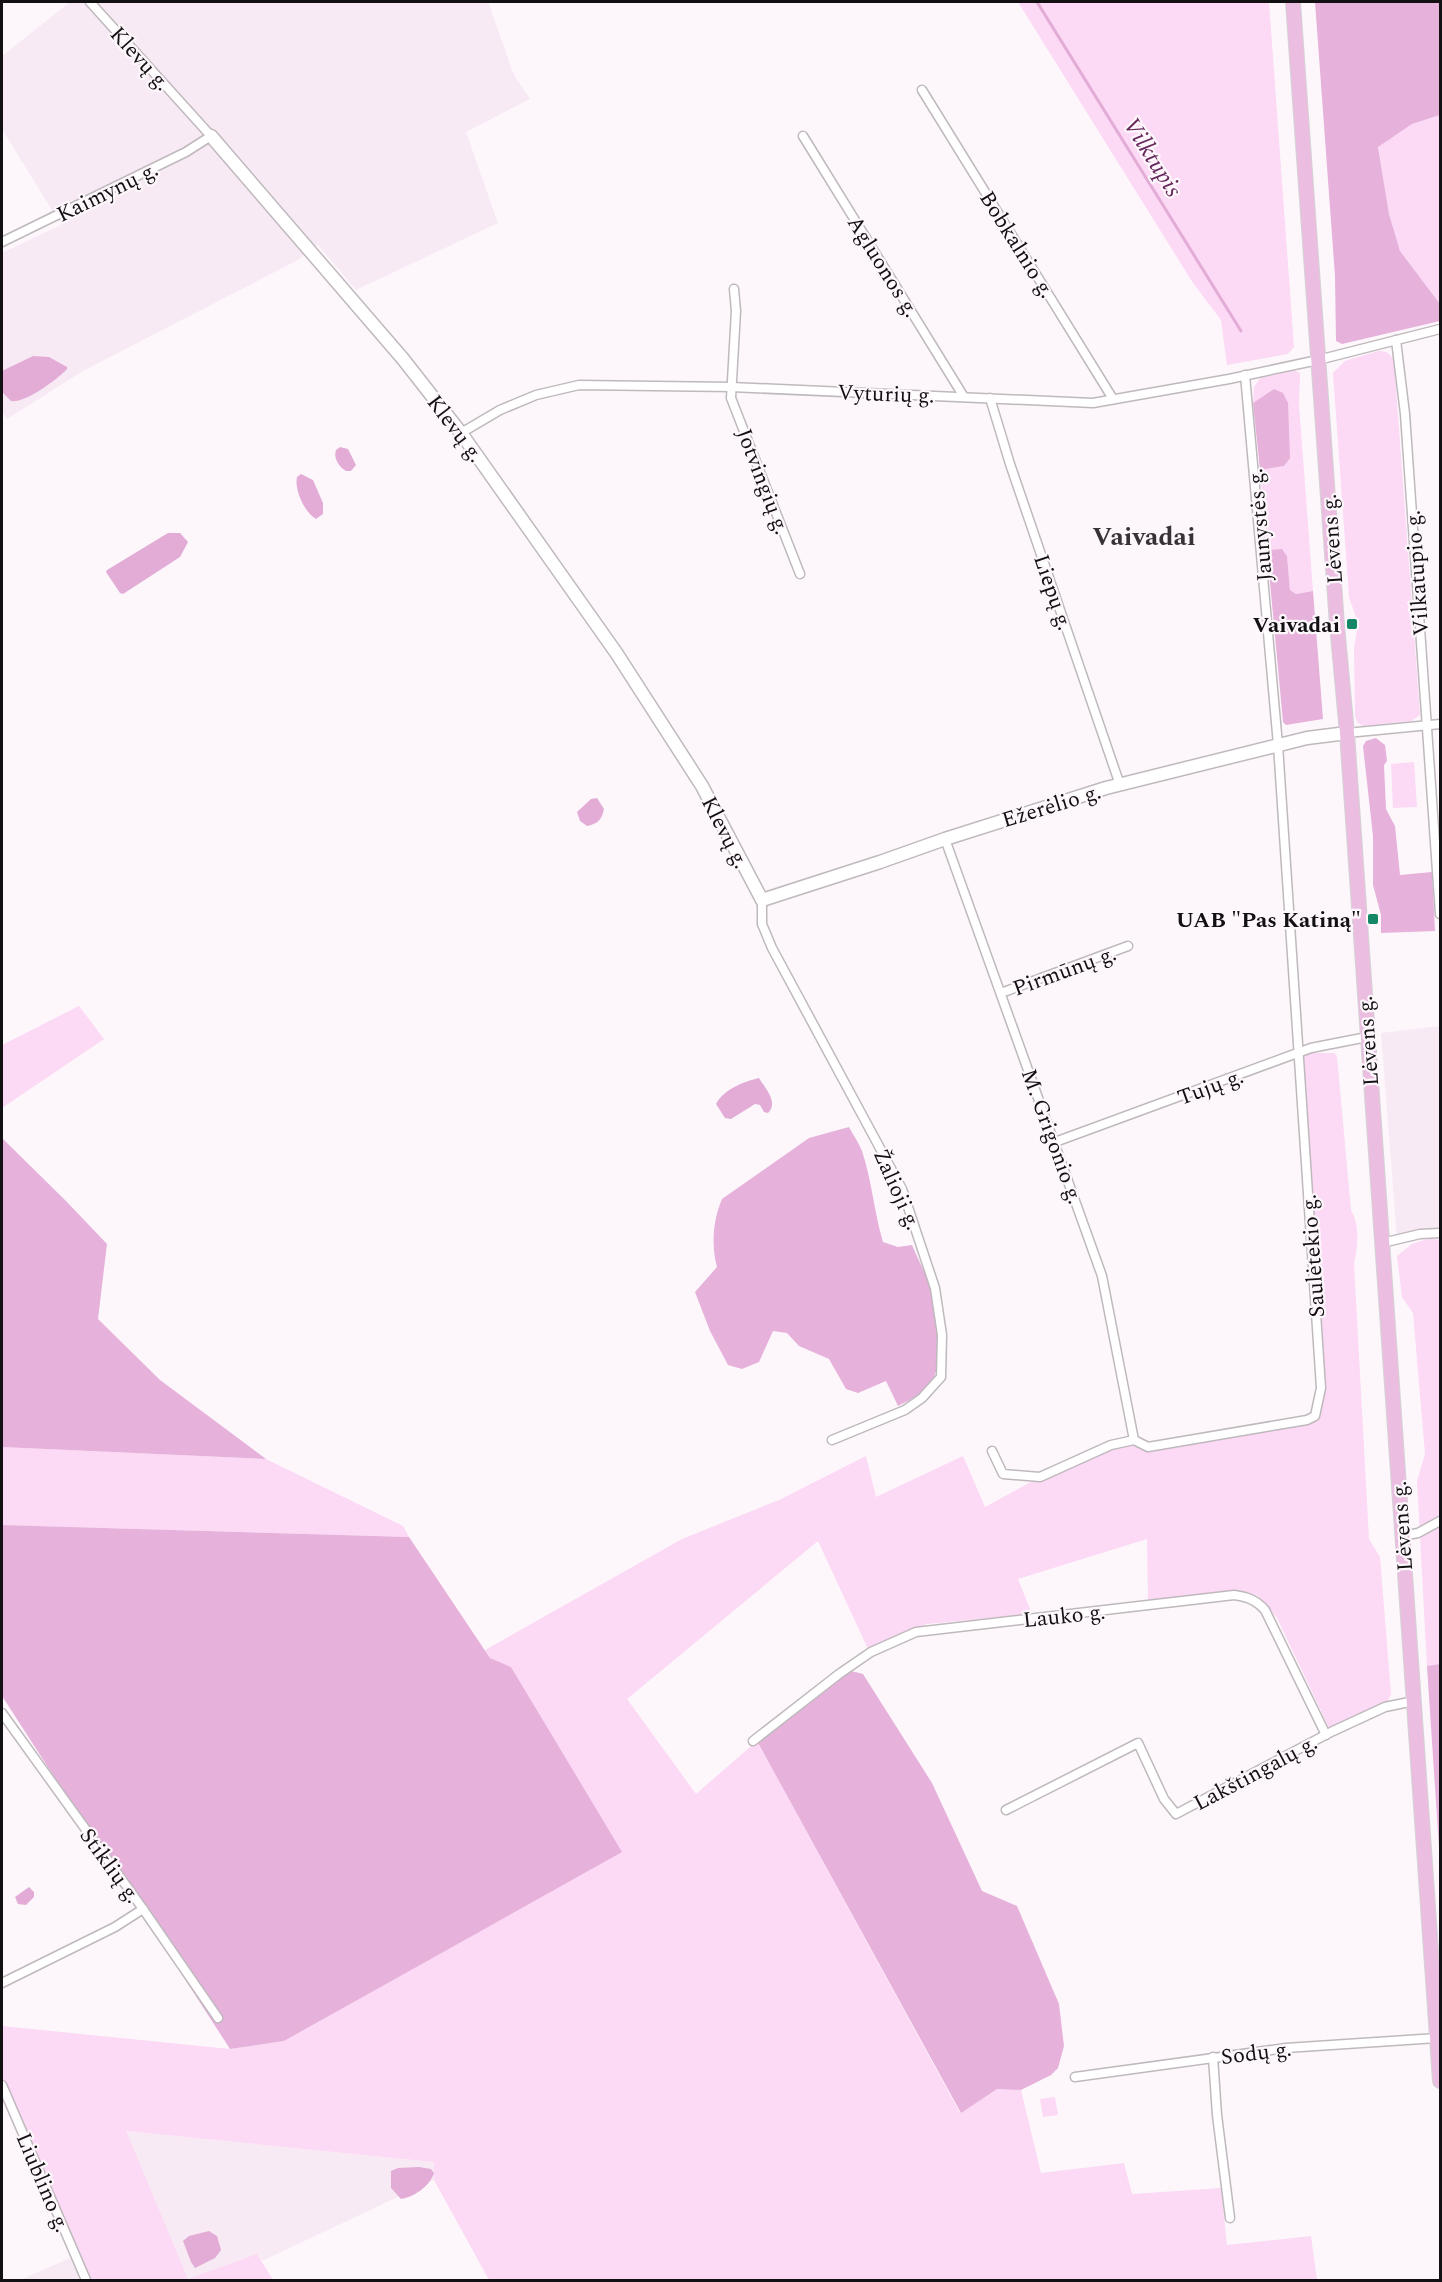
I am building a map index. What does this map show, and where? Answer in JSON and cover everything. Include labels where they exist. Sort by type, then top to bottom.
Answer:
[{"type":"main road","name":"Lėvens g.","points":[[1293,2],[1337,625],[1347,733],[1440,2081]]},
{"type":"main road","name":"Klevų g.","points":[[211,136],[403,359],[460,433],[623,663],[702,786],[762,900]]},
{"type":"main road","name":"Ežerėlio g.","points":[[762,900],[945,839],[1120,785],[1278,745],[1347,733]]},
{"type":"street","name":"Klevų g.","points":[[90,2],[211,136]]},
{"type":"street","name":"Bobkalnio g.","points":[[922,90],[1113,399]]},
{"type":"street","name":"Kaimynų g.","points":[[2,242],[186,152],[211,136]]},
{"type":"street","name":"Agluonos g.","points":[[803,136],[964,397]]},
{"type":"street","name":"Jotvingių g.","points":[[734,289],[736,312],[731,398],[800,574]]},
{"type":"street","name":"Vyturių g.","points":[[460,433],[500,410],[536,395],[579,385],[731,387],[1093,403],[1318,360],[1440,329]]},
{"type":"street","name":"Vilkatupio g.","points":[[1396,340],[1405,414],[1440,914]]},
{"type":"street","name":"Jaunystės g.","points":[[1245,375],[1278,745]]},
{"type":"street","name":"Liepų g.","points":[[990,398],[1010,464],[1120,785]]},
{"type":"street","points":[[1347,733],[1440,724]]},
{"type":"street","name":"Saulėtekio g.","points":[[992,1451],[1003,1474],[1040,1477],[1111,1445],[1134,1440],[1148,1447],[1307,1420],[1315,1416],[1321,1388],[1278,745]]},
{"type":"street","name":"M. Grigonio g.","points":[[945,839],[1102,1276],[1134,1440]]},
{"type":"street","name":"Žalioji g.","points":[[762,900],[762,924],[772,948],[906,1198],[935,1288],[942,1335],[941,1377],[922,1398],[905,1410],[832,1440]]},
{"type":"street","name":"Pirmūnų g.","points":[[1001,993],[1128,946]]},
{"type":"street","name":"Tujų g.","points":[[1055,1142],[1321,1045],[1367,1037]]},
{"type":"street","points":[[1382,1243],[1420,1234],[1440,1233]]},
{"type":"street","points":[[1402,1536],[1418,1533],[1440,1521]]},
{"type":"street","name":"Lauko g.","points":[[753,1741],[871,1652],[916,1632],[1234,1595],[1257,1602],[1265,1610],[1326,1735]]},
{"type":"street","name":"Lakštingalų g.","points":[[1006,1810],[1138,1743],[1164,1799],[1176,1814],[1326,1735],[1385,1707],[1414,1701]]},
{"type":"street","name":"Stiklių g.","points":[[2,1713],[218,2018]]},
{"type":"street","points":[[2,1983],[115,1927],[143,1909]]},
{"type":"street","name":"Sodų g.","points":[[1075,2077],[1286,2048],[1437,2038]]},
{"type":"street","points":[[1213,2057],[1217,2115],[1230,2218]]},
{"type":"street","name":"Liublino g.","points":[[2,2085],[86,2280]]},
{"type":"shaded area","points":[[70,2],[488,2],[514,75],[530,99],[466,132],[498,223],[356,290],[318,245],[296,261],[83,371],[7,419],[2,411],[2,253],[61,225],[2,129],[2,56]]},
{"type":"shaded area","points":[[1018,2],[1269,2],[1294,347],[1288,354],[1227,365],[1221,320],[1193,283]]},
{"type":"shaded area","points":[[1315,2],[1440,2],[1440,115],[1412,124],[1378,147],[1389,214],[1400,251],[1440,304],[1440,321],[1342,344],[1336,341],[1335,276]]},
{"type":"shaded area","points":[[1440,115],[1440,304],[1400,251],[1389,214],[1378,146],[1412,124]]},
{"type":"shaded area","points":[[1378,351],[1388,353],[1394,361],[1420,715],[1411,721],[1363,726],[1357,722],[1355,716],[1354,648],[1358,623],[1349,597],[1333,373],[1345,361]]},
{"type":"shaded area","points":[[33,356],[49,357],[67,369],[32,395],[11,401],[2,392],[2,371]]},
{"type":"shaded area","points":[[1294,370],[1300,373],[1299,404],[1313,591],[1296,594],[1290,590],[1287,556],[1282,549],[1267,550],[1260,470],[1283,466],[1274,389],[1253,403],[1254,387],[1260,378]]},
{"type":"shaded area","points":[[1274,389],[1283,393],[1288,403],[1290,458],[1284,466],[1260,470],[1253,403]]},
{"type":"shaded area","points":[[340,447],[348,449],[356,465],[351,471],[346,471],[337,462],[335,453]]},
{"type":"shaded area","points":[[301,474],[313,480],[323,503],[323,514],[316,519],[304,507],[297,488],[297,477]]},
{"type":"shaded area","points":[[168,533],[180,533],[188,542],[180,557],[123,594],[120,593],[106,572],[107,570]]},
{"type":"shaded area","points":[[1282,549],[1287,556],[1290,590],[1296,594],[1313,591],[1323,719],[1286,725],[1283,722],[1267,550]]},
{"type":"shaded area","points":[[1376,738],[1385,745],[1386,809],[1395,826],[1400,875],[1432,872],[1435,931],[1381,933],[1381,915],[1373,885],[1373,836],[1363,746],[1366,741]]},
{"type":"shaded area","points":[[1414,762],[1417,807],[1393,808],[1391,764]]},
{"type":"shaded area","points":[[597,798],[604,809],[602,816],[599,821],[587,826],[580,821],[577,812],[591,799]]},
{"type":"shaded area","points":[[79,1006],[104,1039],[2,1108],[2,1045]]},
{"type":"shaded area","points":[[1440,1026],[1440,1233],[1397,1239],[1381,1033]]},
{"type":"shaded area","points":[[1299,1053],[1334,1053],[1337,1056],[1351,1210],[1357,1229],[1354,1264],[1369,1539],[1380,1557],[1391,1694],[1385,1707],[1331,1732],[1277,1618],[1257,1595],[1242,1592],[1148,1602],[1147,1539],[1018,1579],[1032,1614],[927,1624],[868,1649],[818,1541],[627,1699],[696,1794],[757,1741],[960,2113],[997,2089],[1021,2090],[1041,2173],[1124,2163],[1132,2194],[1221,2188],[1227,2245],[1311,2236],[1317,2280],[489,2280],[434,2180],[434,2162],[126,2131],[188,2279],[257,2254],[273,2280],[81,2280],[2,2103],[2,2026],[230,2049],[284,2041],[621,1852],[511,1667],[490,1658],[485,1650],[682,1539],[779,1500],[866,1456],[876,1497],[963,1456],[985,1507],[1040,1477],[1134,1440],[1148,1447],[1307,1420],[1318,1407]]},
{"type":"shaded area","points":[[759,1078],[772,1100],[768,1113],[764,1112],[760,1105],[755,1104],[731,1119],[725,1118],[716,1104],[719,1099],[734,1087]]},
{"type":"shaded area","points":[[849,1127],[861,1148],[883,1242],[898,1247],[912,1245],[935,1302],[939,1354],[935,1373],[925,1389],[898,1406],[886,1381],[858,1393],[846,1389],[829,1359],[799,1346],[787,1333],[773,1331],[759,1362],[742,1369],[728,1365],[710,1331],[695,1292],[717,1267],[714,1233],[722,1199],[809,1138]]},
{"type":"shaded area","points":[[2,1138],[107,1244],[98,1319],[160,1380],[266,1459],[2,1447]]},
{"type":"shaded area","points":[[1430,1238],[1440,1240],[1440,1664],[1427,1666],[1417,1481],[1425,1454],[1413,1313],[1402,1297],[1397,1256],[1412,1244]]},
{"type":"shaded area","points":[[2,1447],[266,1459],[403,1526],[409,1537],[2,1525]]},
{"type":"shaded area","points":[[2,1525],[409,1537],[490,1658],[511,1667],[622,1852],[284,2041],[230,2049],[2,1696]]},
{"type":"shaded area","points":[[1440,1664],[1440,1863],[1427,1666]]},
{"type":"shaded area","points":[[847,1670],[863,1674],[932,1783],[982,1891],[1017,1906],[1059,2004],[1064,2046],[1058,2068],[1051,2075],[1021,2090],[997,2089],[961,2113],[757,1741]]},
{"type":"shaded area","points":[[29,1887],[34,1892],[34,1897],[26,1905],[18,1904],[15,1897]]},
{"type":"shaded area","points":[[1055,2097],[1058,2115],[1043,2117],[1040,2099]]},
{"type":"shaded area","points":[[125,2131],[435,2162],[434,2180],[262,2261],[257,2254],[188,2280]]},
{"type":"shaded area","points":[[398,2168],[431,2169],[434,2173],[432,2178],[421,2190],[401,2199],[391,2188],[391,2171]]},
{"type":"shaded area","points":[[209,2231],[217,2236],[221,2250],[215,2258],[195,2268],[183,2241],[189,2236]]},
{"type":"shaded area","points":[[72,2257],[81,2280],[20,2280]]},
{"type":"waterway","name":"Vilktupis","points":[[1037,2],[1241,331]]},
{"type":"place","name":"Vaivadai","points":[[1352,624]]},
{"type":"place","name":"UAB \"Pas Katiną\"","points":[[1373,919]]},
{"type":"district","name":"Vaivadai","points":[[1144,536]]}]
